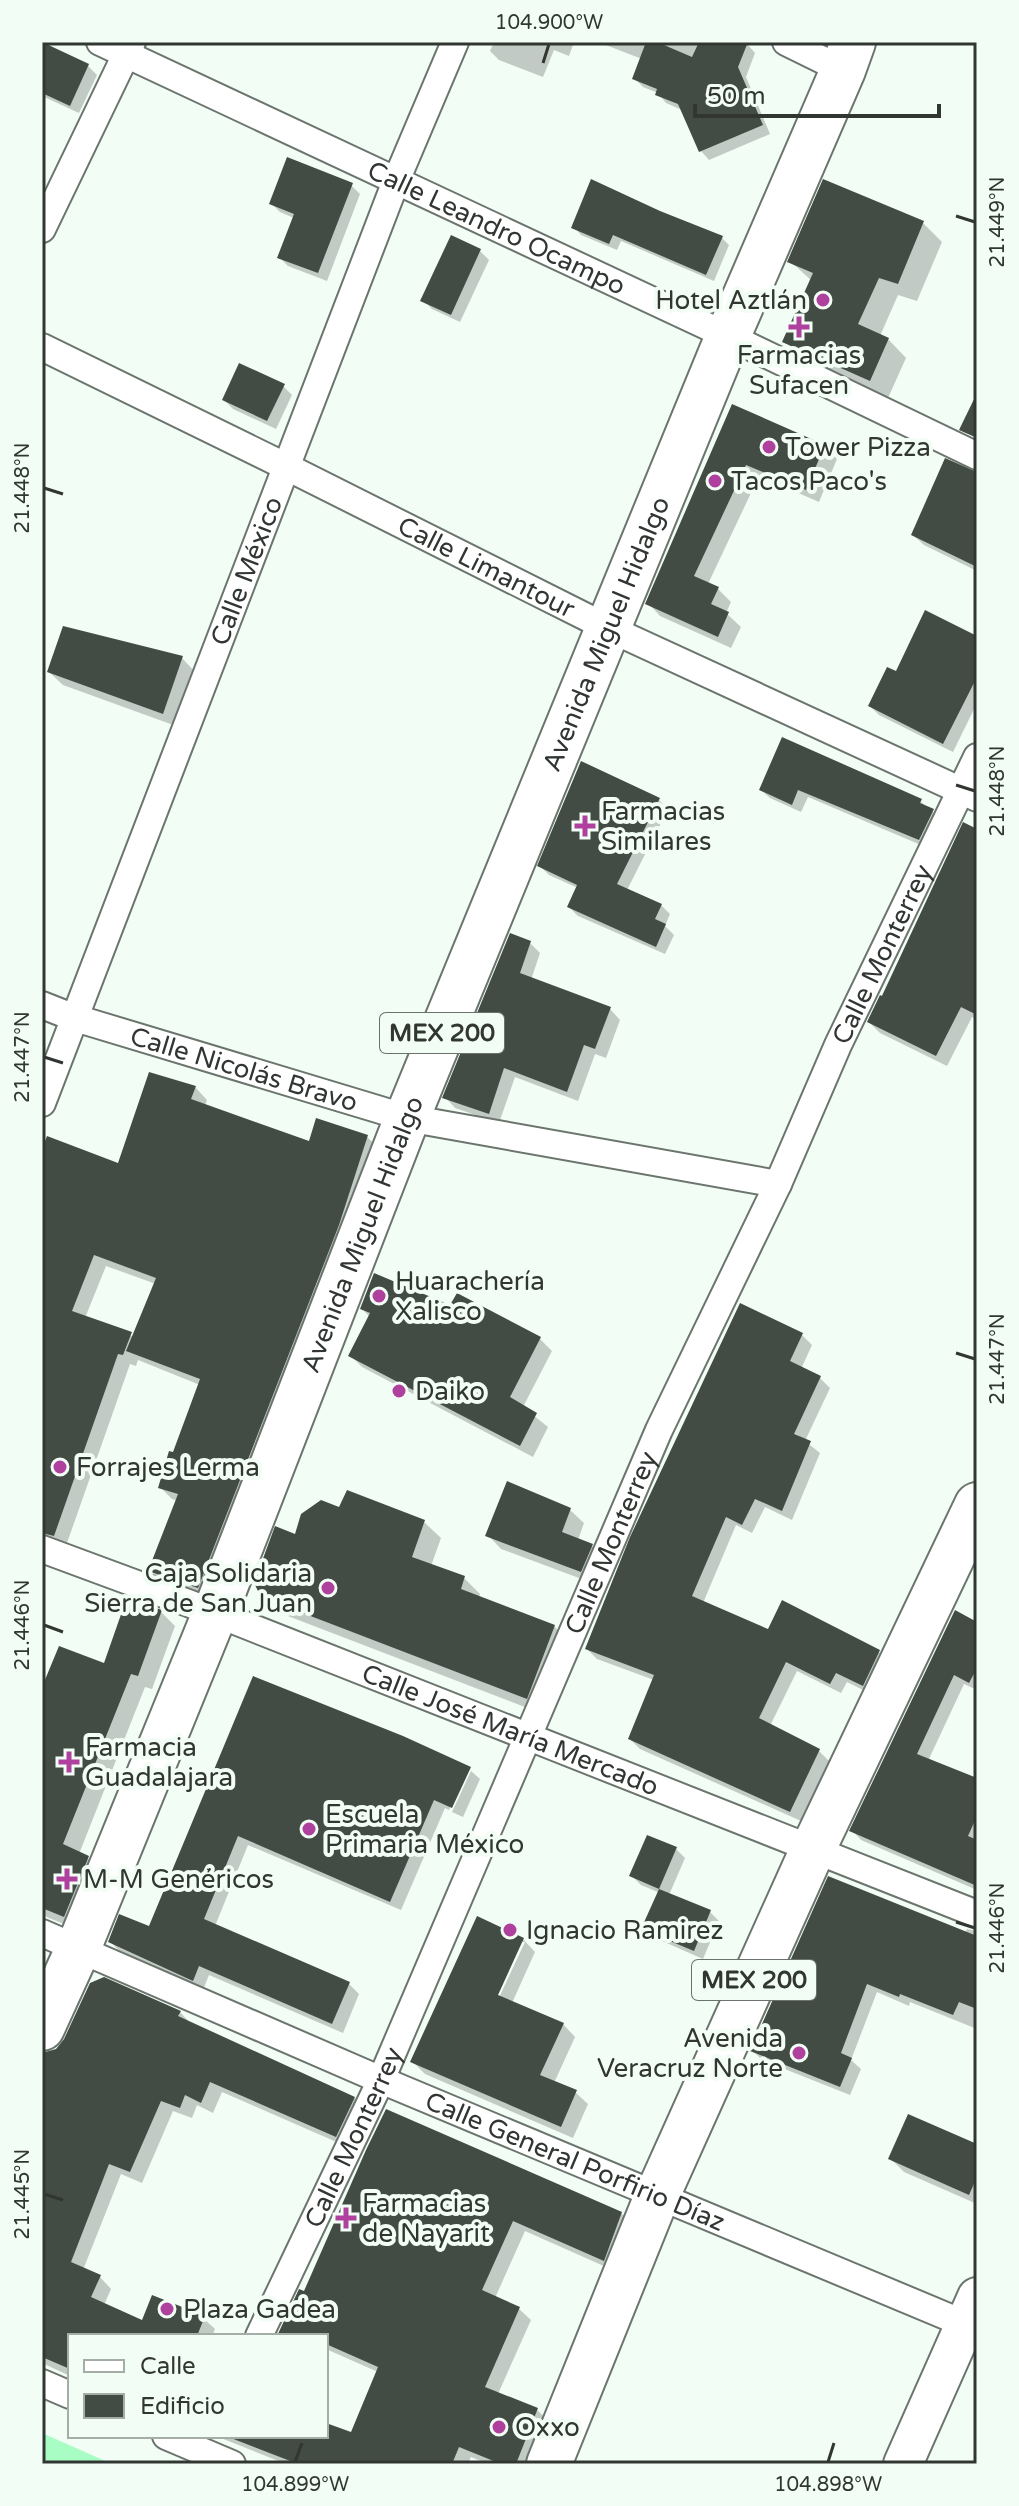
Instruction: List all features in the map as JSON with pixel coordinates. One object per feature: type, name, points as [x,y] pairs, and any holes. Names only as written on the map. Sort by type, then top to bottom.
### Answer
[{"type":"highway","name":"Avenida Miguel Hidalgo","points":[[42,2028],[60,1941],[215,1613],[407,1118],[728,336],[848,56]]},
{"type":"highway","name":"MEX 200","points":[[549,2464],[657,2196],[813,1849],[977,1505]]},
{"type":"street","name":"Calle Leandro Ocampo","points":[[100,42],[129,48],[396,181],[977,456]]},
{"type":"street","name":"Calle México","points":[[42,1103],[396,181],[455,42]]},
{"type":"street","points":[[786,42],[848,56]]},
{"type":"street","points":[[42,229],[129,48]]},
{"type":"street","name":"Calle Limantour","points":[[42,347],[608,628],[969,794]]},
{"type":"street","name":"Calle Monterrey","points":[[260,2334],[381,2080],[659,1430],[778,1184],[838,1045],[969,794],[977,757]]},
{"type":"street","name":"Calle Nicolás Bravo","points":[[42,1005],[75,1018],[407,1118],[778,1184]]},
{"type":"street","name":"Calle José María Mercado","points":[[42,1549],[215,1613],[977,1914]]},
{"type":"street","name":"Calle General Porfirio Díaz","points":[[60,1941],[657,2196],[972,2317]]},
{"type":"street","points":[[903,2464],[972,2317]]},
{"type":"street","points":[[42,2383],[68,2394]]},
{"type":"street","points":[[176,2438],[207,2444],[232,2464]]},
{"type":"green space","points":[[42,2433],[112,2464],[42,2464]]},
{"type":"building","points":[[42,42],[89,64],[70,106],[42,93]]},
{"type":"building","points":[[646,42],[657,42],[692,57],[699,42],[748,42],[738,67],[763,125],[699,152],[678,104],[655,95],[657,89],[632,79]]},
{"type":"building","points":[[287,157],[353,183],[318,273],[277,258],[294,214],[269,204]]},
{"type":"building","points":[[591,179],[723,236],[706,275],[613,235],[609,244],[571,228]]},
{"type":"building","points":[[823,179],[924,221],[898,284],[879,278],[858,324],[889,338],[870,381],[782,342],[813,273],[787,262]]},
{"type":"building","points":[[451,235],[481,249],[451,315],[420,301]]},
{"type":"building","points":[[239,363],[285,384],[267,421],[222,400]]},
{"type":"building","points":[[977,393],[977,438],[959,430]]},
{"type":"building","points":[[732,404],[825,445],[806,490],[746,465],[694,576],[719,587],[711,604],[729,612],[718,637],[645,604]]},
{"type":"building","points":[[945,458],[977,472],[977,567],[911,535]]},
{"type":"building","points":[[925,610],[977,636],[977,677],[943,744],[868,706],[887,667],[896,671]]},
{"type":"building","points":[[63,626],[183,656],[163,714],[47,672]]},
{"type":"building","points":[[782,737],[922,799],[920,803],[934,809],[919,840],[798,790],[792,805],[759,790]]},
{"type":"building","points":[[581,761],[660,798],[617,884],[662,904],[655,919],[666,924],[656,947],[567,907],[577,885],[537,866]]},
{"type":"building","points":[[963,822],[977,829],[977,1015],[961,1007],[936,1056],[867,1022]]},
{"type":"building","points":[[510,933],[531,941],[520,973],[611,1007],[595,1049],[584,1045],[567,1092],[504,1068],[489,1114],[442,1098]]},
{"type":"building","points":[[149,1072],[196,1086],[191,1099],[309,1141],[316,1118],[368,1135],[339,1225],[198,1588],[148,1571],[178,1494],[158,1488],[169,1451],[173,1452],[200,1379],[126,1351],[156,1278],[94,1255],[72,1311],[132,1332],[123,1355],[118,1354],[54,1536],[42,1533],[42,1149],[47,1136],[118,1163]]},
{"type":"building","points":[[374,1273],[450,1305],[457,1293],[541,1337],[510,1397],[537,1413],[520,1446],[348,1356],[370,1313],[360,1309]]},
{"type":"building","points":[[740,1303],[803,1333],[790,1361],[821,1376],[794,1434],[811,1441],[782,1511],[755,1499],[742,1525],[726,1517],[692,1596],[768,1629],[782,1600],[880,1650],[863,1686],[836,1673],[830,1684],[786,1662],[759,1718],[820,1749],[790,1812],[628,1739],[654,1675],[585,1649],[630,1537]]},
{"type":"building","points":[[507,1481],[571,1508],[562,1532],[593,1544],[581,1572],[485,1536]]},
{"type":"building","points":[[347,1490],[425,1520],[412,1557],[465,1576],[461,1589],[555,1625],[527,1699],[261,1597],[254,1583],[275,1526],[295,1534],[301,1514],[321,1500],[339,1507]]},
{"type":"building","name":"Farmacia Guadalajara","points":[[137,1601],[162,1610],[138,1676],[131,1674],[63,1844],[89,1856],[64,1917],[42,1908],[42,1687],[59,1646],[104,1663],[125,1603],[135,1607]]},
{"type":"building","points":[[955,1610],[977,1622],[977,1668],[969,1683],[954,1675],[917,1754],[977,1778],[977,1816],[968,1836],[977,1840],[977,1886],[849,1831]]},
{"type":"building","points":[[253,1676],[403,1736],[471,1767],[452,1808],[434,1800],[390,1902],[238,1836],[204,1919],[350,1982],[332,2024],[199,1966],[193,1981],[108,1942],[119,1914],[149,1926]]},
{"type":"building","points":[[647,1835],[677,1847],[659,1889],[629,1876]]},
{"type":"building","points":[[828,1876],[977,1936],[977,2009],[959,2002],[953,2015],[867,1984],[841,2053],[852,2058],[840,2087],[750,2051]]},
{"type":"building","points":[[659,1889],[711,1910],[694,1951],[641,1929]]},
{"type":"building","points":[[477,1916],[524,1938],[498,1995],[564,2023],[540,2075],[577,2090],[561,2127],[410,2062]]},
{"type":"building","points":[[104,1977],[181,2011],[178,2016],[355,2097],[336,2137],[210,2082],[201,2103],[185,2095],[180,2108],[161,2101],[130,2172],[109,2164],[71,2262],[101,2275],[91,2297],[142,2320],[152,2295],[205,2316],[198,2334],[68,2334],[68,2368],[42,2357],[42,2053],[56,2049],[64,2039],[90,1983]]},
{"type":"building","points":[[386,2109],[622,2212],[604,2261],[513,2221],[482,2290],[520,2307],[485,2387],[538,2408],[516,2464],[501,2464],[459,2447],[452,2464],[298,2464],[231,2438],[328,2438],[328,2424],[351,2432],[378,2367],[328,2345],[328,2334],[278,2334],[299,2289],[304,2291]]},
{"type":"building","points":[[908,2114],[977,2144],[977,2177],[969,2195],[888,2159]]},
{"type":"place","name":"Hotel Aztlán","points":[[823,300]]},
{"type":"place","name":"Farmacias Sufacen","points":[[799,327]]},
{"type":"place","name":"Tower Pizza","points":[[769,447]]},
{"type":"place","name":"Tacos Paco's","points":[[715,481]]},
{"type":"place","name":"Farmacias Similares","points":[[585,826]]},
{"type":"place","name":"Huarachería Xalisco","points":[[379,1296]]},
{"type":"place","name":"Daiko","points":[[399,1391]]},
{"type":"place","name":"Forrajes Lerma","points":[[60,1467]]},
{"type":"place","name":"Caja Solidaria Sierra de San Juan","points":[[328,1588]]},
{"type":"place","name":"Farmacia Guadalajara","points":[[69,1762]]},
{"type":"place","name":"Escuela Primaria México","points":[[309,1829]]},
{"type":"place","name":"M-M Genéricos","points":[[67,1879]]},
{"type":"place","name":"Ignacio Ramirez","points":[[510,1930]]},
{"type":"place","name":"Avenida Veracruz Norte","points":[[799,2053]]},
{"type":"place","name":"Farmacias de Nayarit","points":[[346,2218]]},
{"type":"place","name":"Plaza Gadea","points":[[167,2309]]},
{"type":"place","name":"Oxxo","points":[[499,2427]]}]
